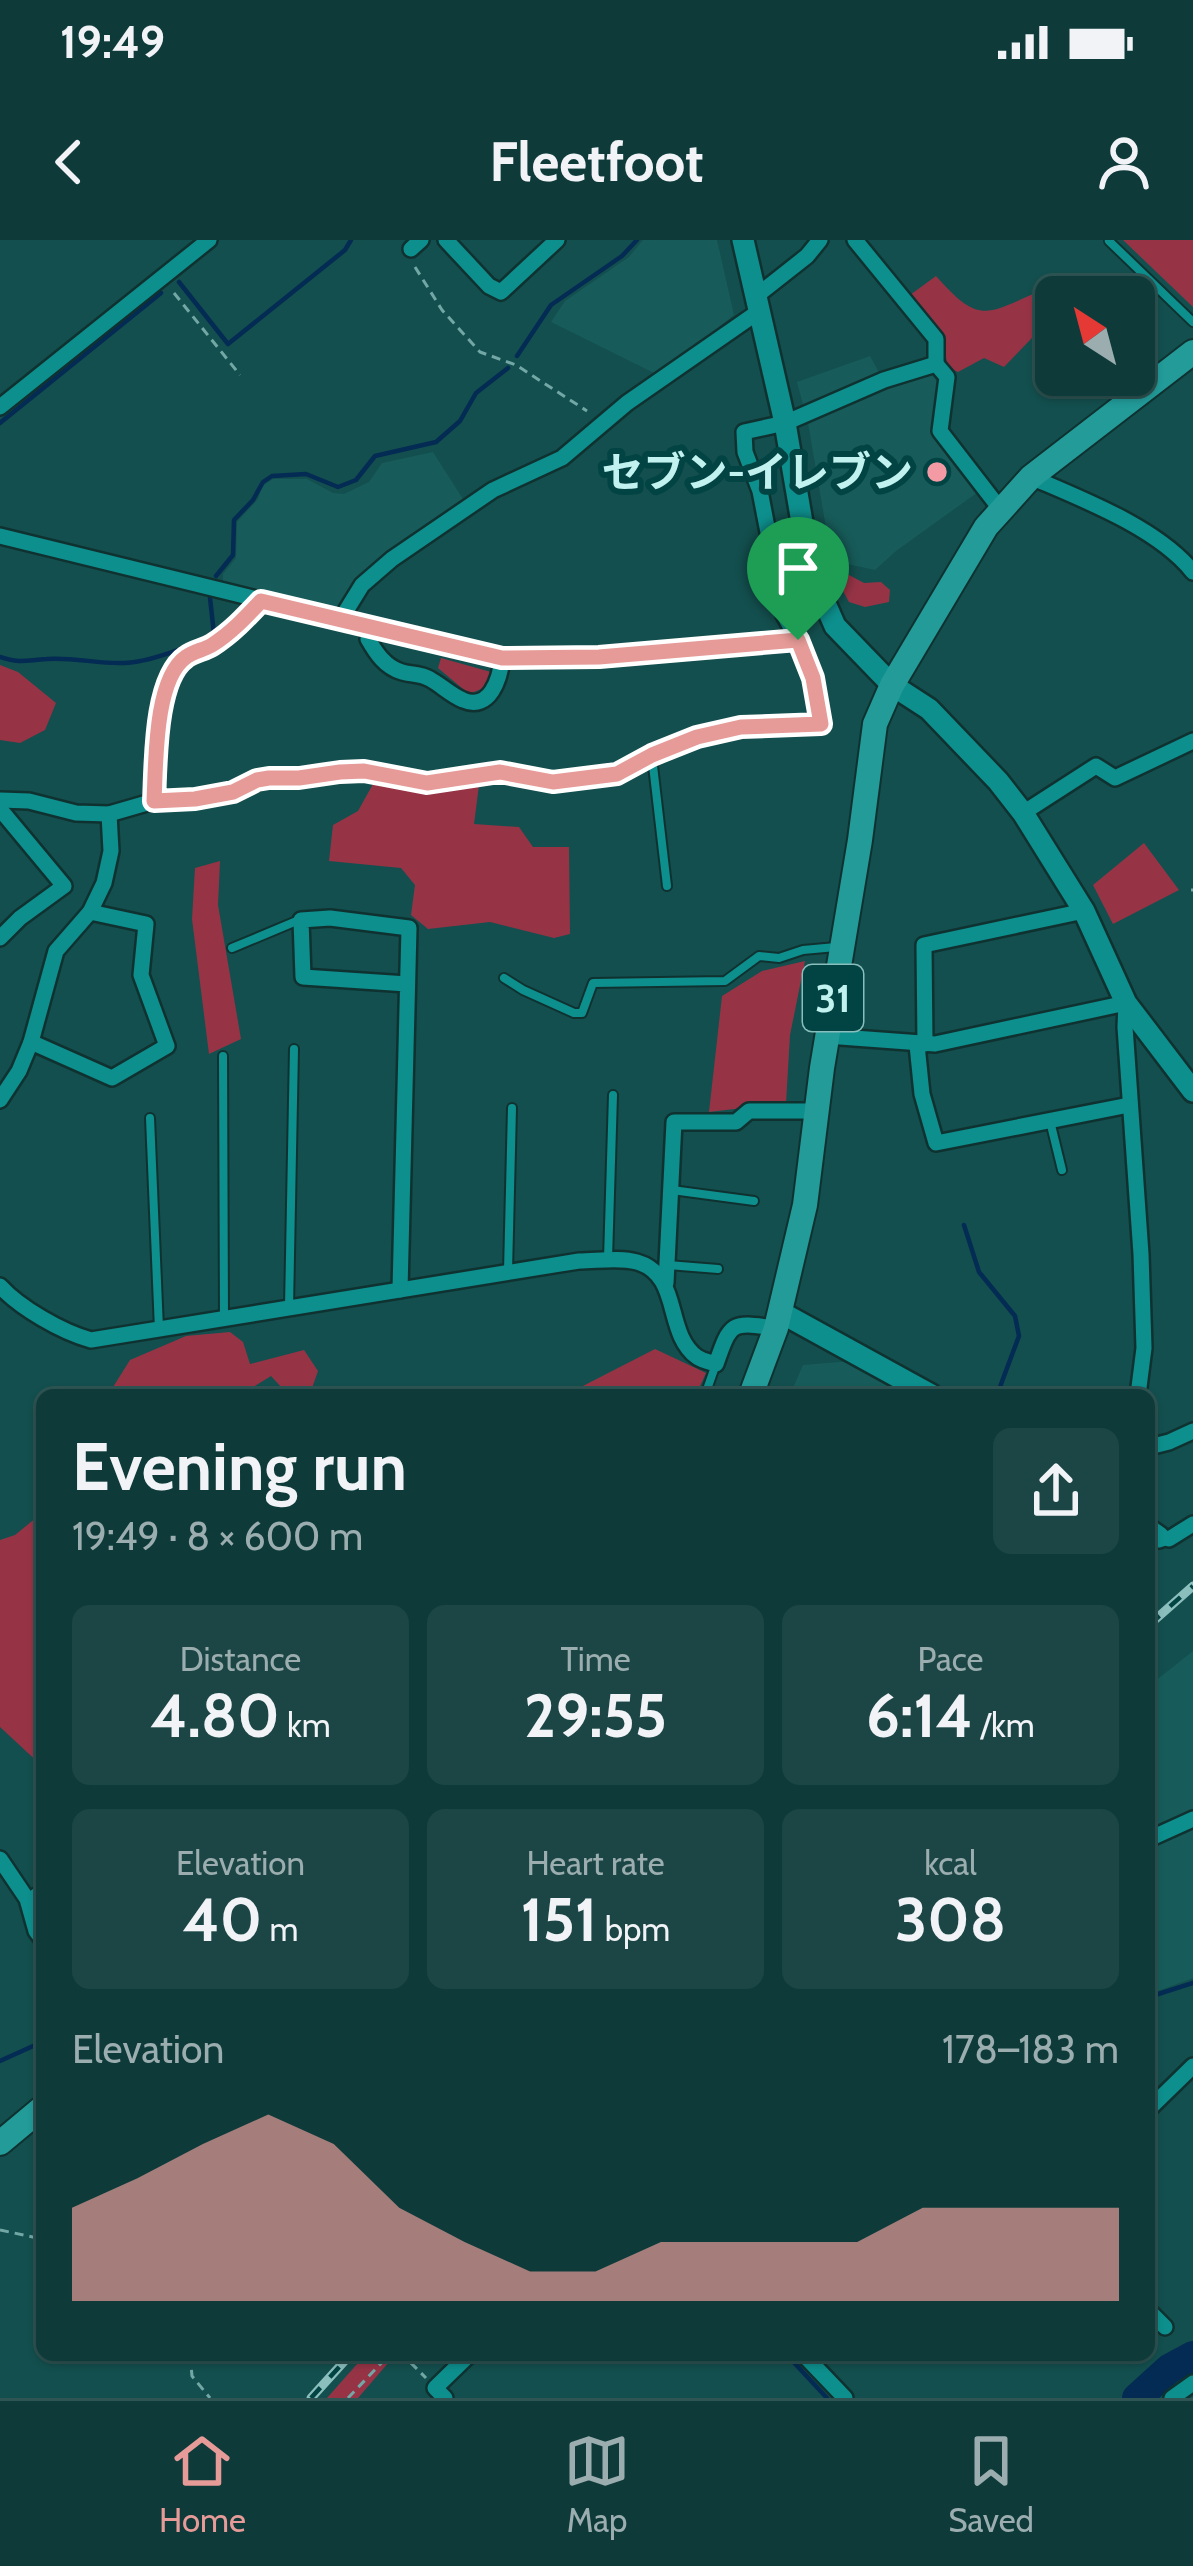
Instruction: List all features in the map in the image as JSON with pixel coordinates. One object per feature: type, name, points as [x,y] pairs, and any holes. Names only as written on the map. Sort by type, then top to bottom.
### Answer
[{"type":"main road","name":"31","points":[[753,1389],[778,1320],[806,1205],[875,724],[892,685],[986,527],[1031,477],[1193,352]]},
{"type":"main road","points":[[0,2143],[36,2113]]},
{"type":"street","points":[[0,407],[208,240]]},
{"type":"street","points":[[446,240],[489,286],[501,292],[556,240]]},
{"type":"street","points":[[743,240],[785,423],[810,568],[835,626],[892,685],[929,710],[1023,813],[1084,911],[1126,1003],[1193,1091]]},
{"type":"street","points":[[341,619],[362,585],[392,560],[493,490],[562,458],[584,442],[756,305],[820,240]]},
{"type":"street","points":[[855,240],[936,339],[936,364],[946,377],[940,431],[1001,510]]},
{"type":"street","points":[[0,800],[109,814],[154,801],[233,792],[257,780],[340,772],[364,771],[427,783],[500,772],[553,782],[617,774],[697,737],[741,727],[821,724],[813,678],[784,615],[744,432],[785,423],[884,380],[936,364]]},
{"type":"street","points":[[1031,477],[1108,509],[1181,557],[1193,572]]},
{"type":"street","points":[[0,536],[502,658],[599,657],[798,640]]},
{"type":"street","points":[[154,801],[158,724],[167,686],[184,658],[232,631],[261,601]]},
{"type":"street","points":[[372,628],[368,639],[380,658],[400,671],[424,675],[465,702],[475,703],[492,692],[499,682],[502,658]]},
{"type":"street","points":[[1023,813],[1096,766],[1114,778],[1193,741]]},
{"type":"street","points":[[0,809],[64,886],[0,938]]},
{"type":"street","points":[[0,1100],[31,1042],[56,951],[90,913],[104,883],[111,851],[109,814]]},
{"type":"street","points":[[1084,911],[924,945],[922,1094],[936,1143],[1129,1105]]},
{"type":"street","points":[[31,1042],[112,1078],[167,1046],[141,975],[146,924],[90,913]]},
{"type":"street","points":[[400,1290],[409,928],[330,918],[301,920],[303,977],[407,983]]},
{"type":"street","points":[[827,1036],[921,1045],[1126,1003]]},
{"type":"street","points":[[1126,1003],[1141,1254],[1144,1348],[1139,1389]]},
{"type":"street","points":[[817,1111],[749,1111],[736,1122],[674,1122],[666,1283],[684,1340],[697,1357],[716,1364],[727,1332],[741,1324],[778,1320],[919,1389]]},
{"type":"street","points":[[0,1286],[71,1335],[91,1340],[579,1261],[635,1260],[666,1283]]},
{"type":"street","points":[[1155,1446],[1193,1431]]},
{"type":"street","points":[[1155,1533],[1169,1539],[1193,1524]]},
{"type":"street","points":[[1155,1836],[1193,1819]]},
{"type":"street","points":[[0,1859],[27,1899],[36,1931]]},
{"type":"street","points":[[1155,2103],[1193,2066]]},
{"type":"street","points":[[1155,2317],[1165,2326]]},
{"type":"street","points":[[440,2393],[464,2361]]},
{"type":"street","points":[[810,2361],[844,2398]]},
{"type":"street","points":[[1172,2398],[1193,2383]]},
{"type":"lane","points":[[1109,241],[1193,322]]},
{"type":"lane","points":[[652,755],[667,886]]},
{"type":"lane","points":[[232,948],[301,920]]},
{"type":"lane","points":[[504,978],[582,1013],[593,983],[725,981],[759,956],[779,958],[803,950],[842,947]]},
{"type":"lane","points":[[289,1309],[294,1049]]},
{"type":"lane","points":[[223,1056],[224,1320]]},
{"type":"lane","points":[[608,1261],[613,1095]]},
{"type":"lane","points":[[508,1273],[512,1108]]},
{"type":"lane","points":[[150,1118],[159,1330]]},
{"type":"lane","points":[[1050,1120],[1062,1170]]},
{"type":"lane","points":[[670,1190],[754,1201]]},
{"type":"lane","points":[[667,1264],[718,1269]]},
{"type":"lane","points":[[707,1389],[716,1364]]},
{"type":"lane","points":[[27,1899],[36,1892]]},
{"type":"path","points":[[416,245],[416,269],[442,310],[479,352],[515,365],[604,422]]},
{"type":"path","points":[[161,278],[240,375]]},
{"type":"path","points":[[0,2230],[36,2239]]},
{"type":"path","points":[[191,2361],[192,2376],[210,2398]]},
{"type":"path","points":[[348,2398],[383,2361]]},
{"type":"path","points":[[409,2361],[440,2393]]},
{"type":"shaded area","points":[[643,240],[717,240],[734,315],[658,375],[551,322],[565,301],[629,257]]},
{"type":"shaded area","points":[[1123,240],[1193,240],[1193,307]]},
{"type":"shaded area","points":[[936,276],[963,303],[985,311],[1035,293],[1035,335],[1004,367],[984,358],[958,372],[948,367],[942,337],[910,295]]},
{"type":"shaded area","points":[[870,356],[888,389],[931,371],[941,380],[934,428],[978,492],[875,570],[847,564],[829,545],[797,382]]},
{"type":"shaded area","points":[[433,452],[463,499],[356,577],[339,605],[331,610],[223,585],[223,574],[236,558],[237,522],[258,499],[262,486],[273,479],[307,479],[344,494],[369,482],[382,463]]},
{"type":"shaded area","points":[[849,575],[864,583],[881,582],[890,590],[889,602],[865,607],[849,602],[837,580]]},
{"type":"shaded area","points":[[441,658],[491,672],[486,687],[469,694],[438,668]]},
{"type":"shaded area","points":[[0,665],[18,672],[56,703],[45,730],[20,743],[0,740]]},
{"type":"shaded area","points":[[373,784],[428,791],[479,785],[474,824],[519,827],[533,847],[569,847],[570,934],[554,938],[490,922],[428,929],[411,915],[415,885],[401,868],[329,861],[333,825],[358,811]]},
{"type":"shaded area","points":[[1144,843],[1179,890],[1113,924],[1093,885]]},
{"type":"shaded area","points":[[220,861],[218,905],[241,1039],[209,1054],[192,919],[195,868]]},
{"type":"shaded area","points":[[805,961],[790,1035],[786,1103],[709,1112],[722,996],[762,971]]},
{"type":"shaded area","points":[[230,1332],[243,1342],[250,1364],[304,1350],[318,1371],[312,1389],[283,1389],[271,1376],[250,1389],[112,1389],[130,1360],[186,1336]]},
{"type":"shaded area","points":[[655,1349],[706,1373],[699,1389],[577,1389]]},
{"type":"shaded area","points":[[851,1361],[893,1389],[793,1389],[803,1365]]},
{"type":"shaded area","points":[[36,1518],[36,1760],[0,1727],[0,1540]]},
{"type":"shaded area","points":[[1193,1651],[1193,1978],[1155,1992],[1155,1681]]},
{"type":"shaded area","points":[[360,2361],[390,2361],[358,2398],[327,2398]]},
{"type":"waterway","points":[[179,282],[228,344],[345,250],[351,240]]},
{"type":"waterway","points":[[517,356],[551,305],[622,256],[637,240]]},
{"type":"waterway","points":[[0,423],[161,293]]},
{"type":"waterway","points":[[216,576],[233,555],[234,520],[263,482],[272,476],[306,474],[338,487],[356,480],[375,456],[436,442],[460,421],[476,393],[508,368]]},
{"type":"waterway","points":[[0,657],[114,663],[157,657],[214,634],[210,598]]},
{"type":"waterway","points":[[964,1225],[979,1272],[1015,1316],[1019,1336],[999,1389]]},
{"type":"waterway","points":[[1155,1995],[1193,1983]]},
{"type":"waterway","points":[[0,2061],[36,2045]]},
{"type":"waterway","points":[[1137,2398],[1169,2369],[1193,2356]]},
{"type":"waterway","points":[[793,2361],[827,2398]]},
{"type":"railway","points":[[1155,1620],[1193,1586]]},
{"type":"railway","points":[[311,2398],[345,2361]]},
{"type":"place","name":"セブン-イレブン","points":[[937,472]]},
{"type":"route","points":[[261,601],[502,658],[599,657],[798,640],[813,678],[821,724],[741,727],[697,737],[617,774],[553,782],[500,772],[427,783],[364,771],[340,772],[269,778],[233,792],[154,801],[158,724],[167,686],[184,658],[232,631],[261,601]]}]
